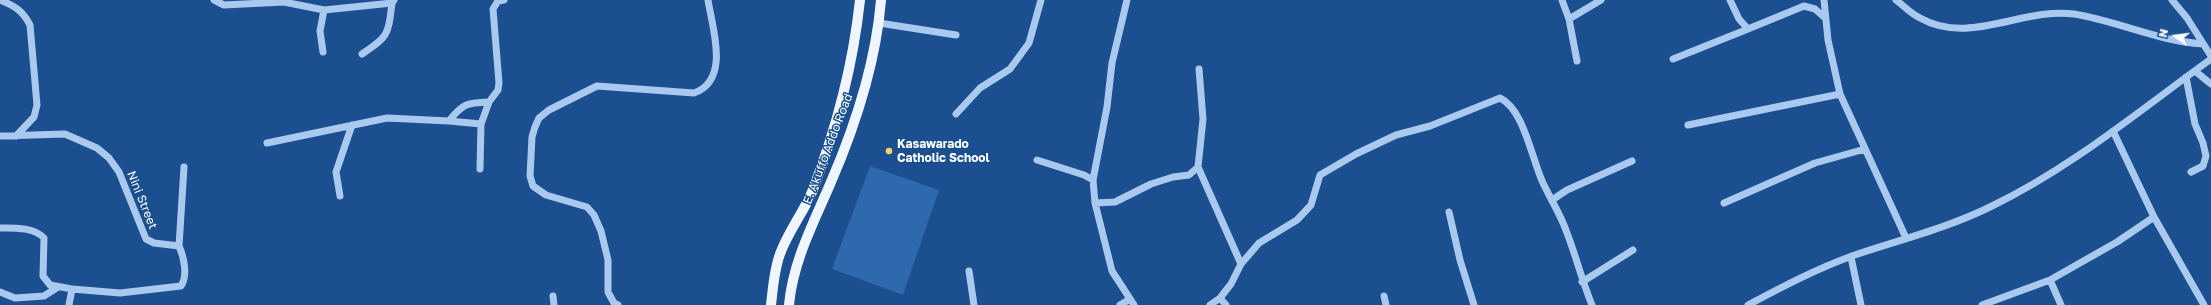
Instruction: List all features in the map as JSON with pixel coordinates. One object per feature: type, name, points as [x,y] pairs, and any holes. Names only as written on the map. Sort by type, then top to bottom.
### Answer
[{"type":"main road","name":"E. Akuffo Addo Road","points":[[771,305],[774,278],[780,254],[808,202],[833,136],[849,69],[857,27],[860,0]]},
{"type":"main road","name":"E. Akuffo Addo Road","points":[[789,305],[790,284],[804,243],[832,180],[863,96],[879,23],[881,0]]},
{"type":"street","points":[[0,0],[20,10],[30,25],[37,105],[34,117],[16,136]]},
{"type":"street","points":[[214,0],[224,5],[284,2],[324,10],[393,2],[387,35],[362,54]]},
{"type":"street","points":[[480,169],[481,124],[489,102],[498,90],[499,83],[493,9],[498,2],[504,0]]},
{"type":"street","points":[[618,305],[614,302],[608,292],[608,260],[601,231],[594,215],[587,207],[546,195],[533,186],[530,176],[532,137],[539,118],[549,110],[597,86],[694,93],[701,90],[713,77],[716,60],[717,44],[708,0]]},
{"type":"street","points":[[956,114],[980,88],[1010,69],[1014,64],[1029,43],[1041,0]]},
{"type":"street","points":[[1120,305],[1132,302],[1112,271],[1095,203],[1093,180],[1107,107],[1112,63],[1127,0]]},
{"type":"street","points":[[1562,0],[1569,19],[1577,61]]},
{"type":"street","points":[[1569,19],[1601,0]]},
{"type":"street","points":[[1730,0],[1739,18],[1748,29]]},
{"type":"street","points":[[1824,0],[1825,18],[1840,94],[1906,238]]},
{"type":"street","points":[[1896,0],[1920,18],[1944,28],[1967,30],[2049,13],[2074,14],[2178,42],[2203,44]]},
{"type":"street","points":[[2172,0],[2187,18],[2211,56]]},
{"type":"street","points":[[1673,59],[1804,6],[1815,9],[1825,18]]},
{"type":"street","points":[[323,52],[320,31],[324,10]]},
{"type":"street","points":[[879,23],[956,35]]},
{"type":"street","points":[[1748,305],[1797,278],[1991,207],[2028,188],[2114,131],[2211,60]]},
{"type":"street","points":[[1199,68],[1203,119],[1198,167],[1241,264]]},
{"type":"street","points":[[2195,71],[2211,84]]},
{"type":"street","points":[[2186,77],[2195,124],[2203,143],[2206,156],[2203,166],[2191,172]]},
{"type":"street","points":[[1688,125],[1840,94]]},
{"type":"street","points":[[1210,305],[1220,298],[1231,284],[1241,264],[1259,243],[1297,220],[1311,205],[1320,176],[1330,168],[1396,135],[1430,126],[1500,98],[1508,101],[1514,110],[1543,184],[1568,233],[1582,282],[1592,305]]},
{"type":"street","points":[[449,121],[462,106],[469,103],[489,102]]},
{"type":"street","points":[[267,143],[387,118],[481,124]]},
{"type":"street","points":[[340,196],[336,172],[352,125]]},
{"type":"street","points":[[2114,131],[2154,217],[2204,305]]},
{"type":"street","name":"Nini Street","points":[[0,136],[65,134],[97,148],[109,158],[119,172],[146,239],[154,243],[179,246]]},
{"type":"street","points":[[1724,203],[1815,163],[1865,149]]},
{"type":"street","points":[[1037,160],[1084,175],[1093,180]]},
{"type":"street","points":[[1552,200],[1567,190],[1632,161]]},
{"type":"street","points":[[0,228],[24,229],[39,233],[45,242],[43,276],[50,285],[72,289],[120,293],[181,286],[184,279],[183,257],[179,246],[184,167]]},
{"type":"street","points":[[1095,203],[1115,202],[1151,184],[1173,177],[1189,175],[1198,167]]},
{"type":"street","points":[[1449,212],[1460,260],[1474,305]]},
{"type":"street","points":[[1982,305],[2050,280],[2117,242],[2154,217]]},
{"type":"street","points":[[1582,282],[1633,250]]},
{"type":"street","points":[[1851,257],[1861,305]]},
{"type":"street","points":[[969,271],[974,305]]},
{"type":"street","points":[[2050,280],[2061,305]]},
{"type":"street","points":[[0,292],[15,298],[44,296],[58,287]]},
{"type":"street","points":[[69,305],[72,289]]},
{"type":"street","points":[[553,296],[554,305]]},
{"type":"street","points":[[1384,296],[1386,305]]},
{"type":"street","points":[[1220,298],[1226,305]]},
{"type":"shaded area","points":[[870,166],[939,190],[903,295],[832,269]]},
{"type":"place","name":"Kasawarado Catholic School","points":[[889,151]]}]
